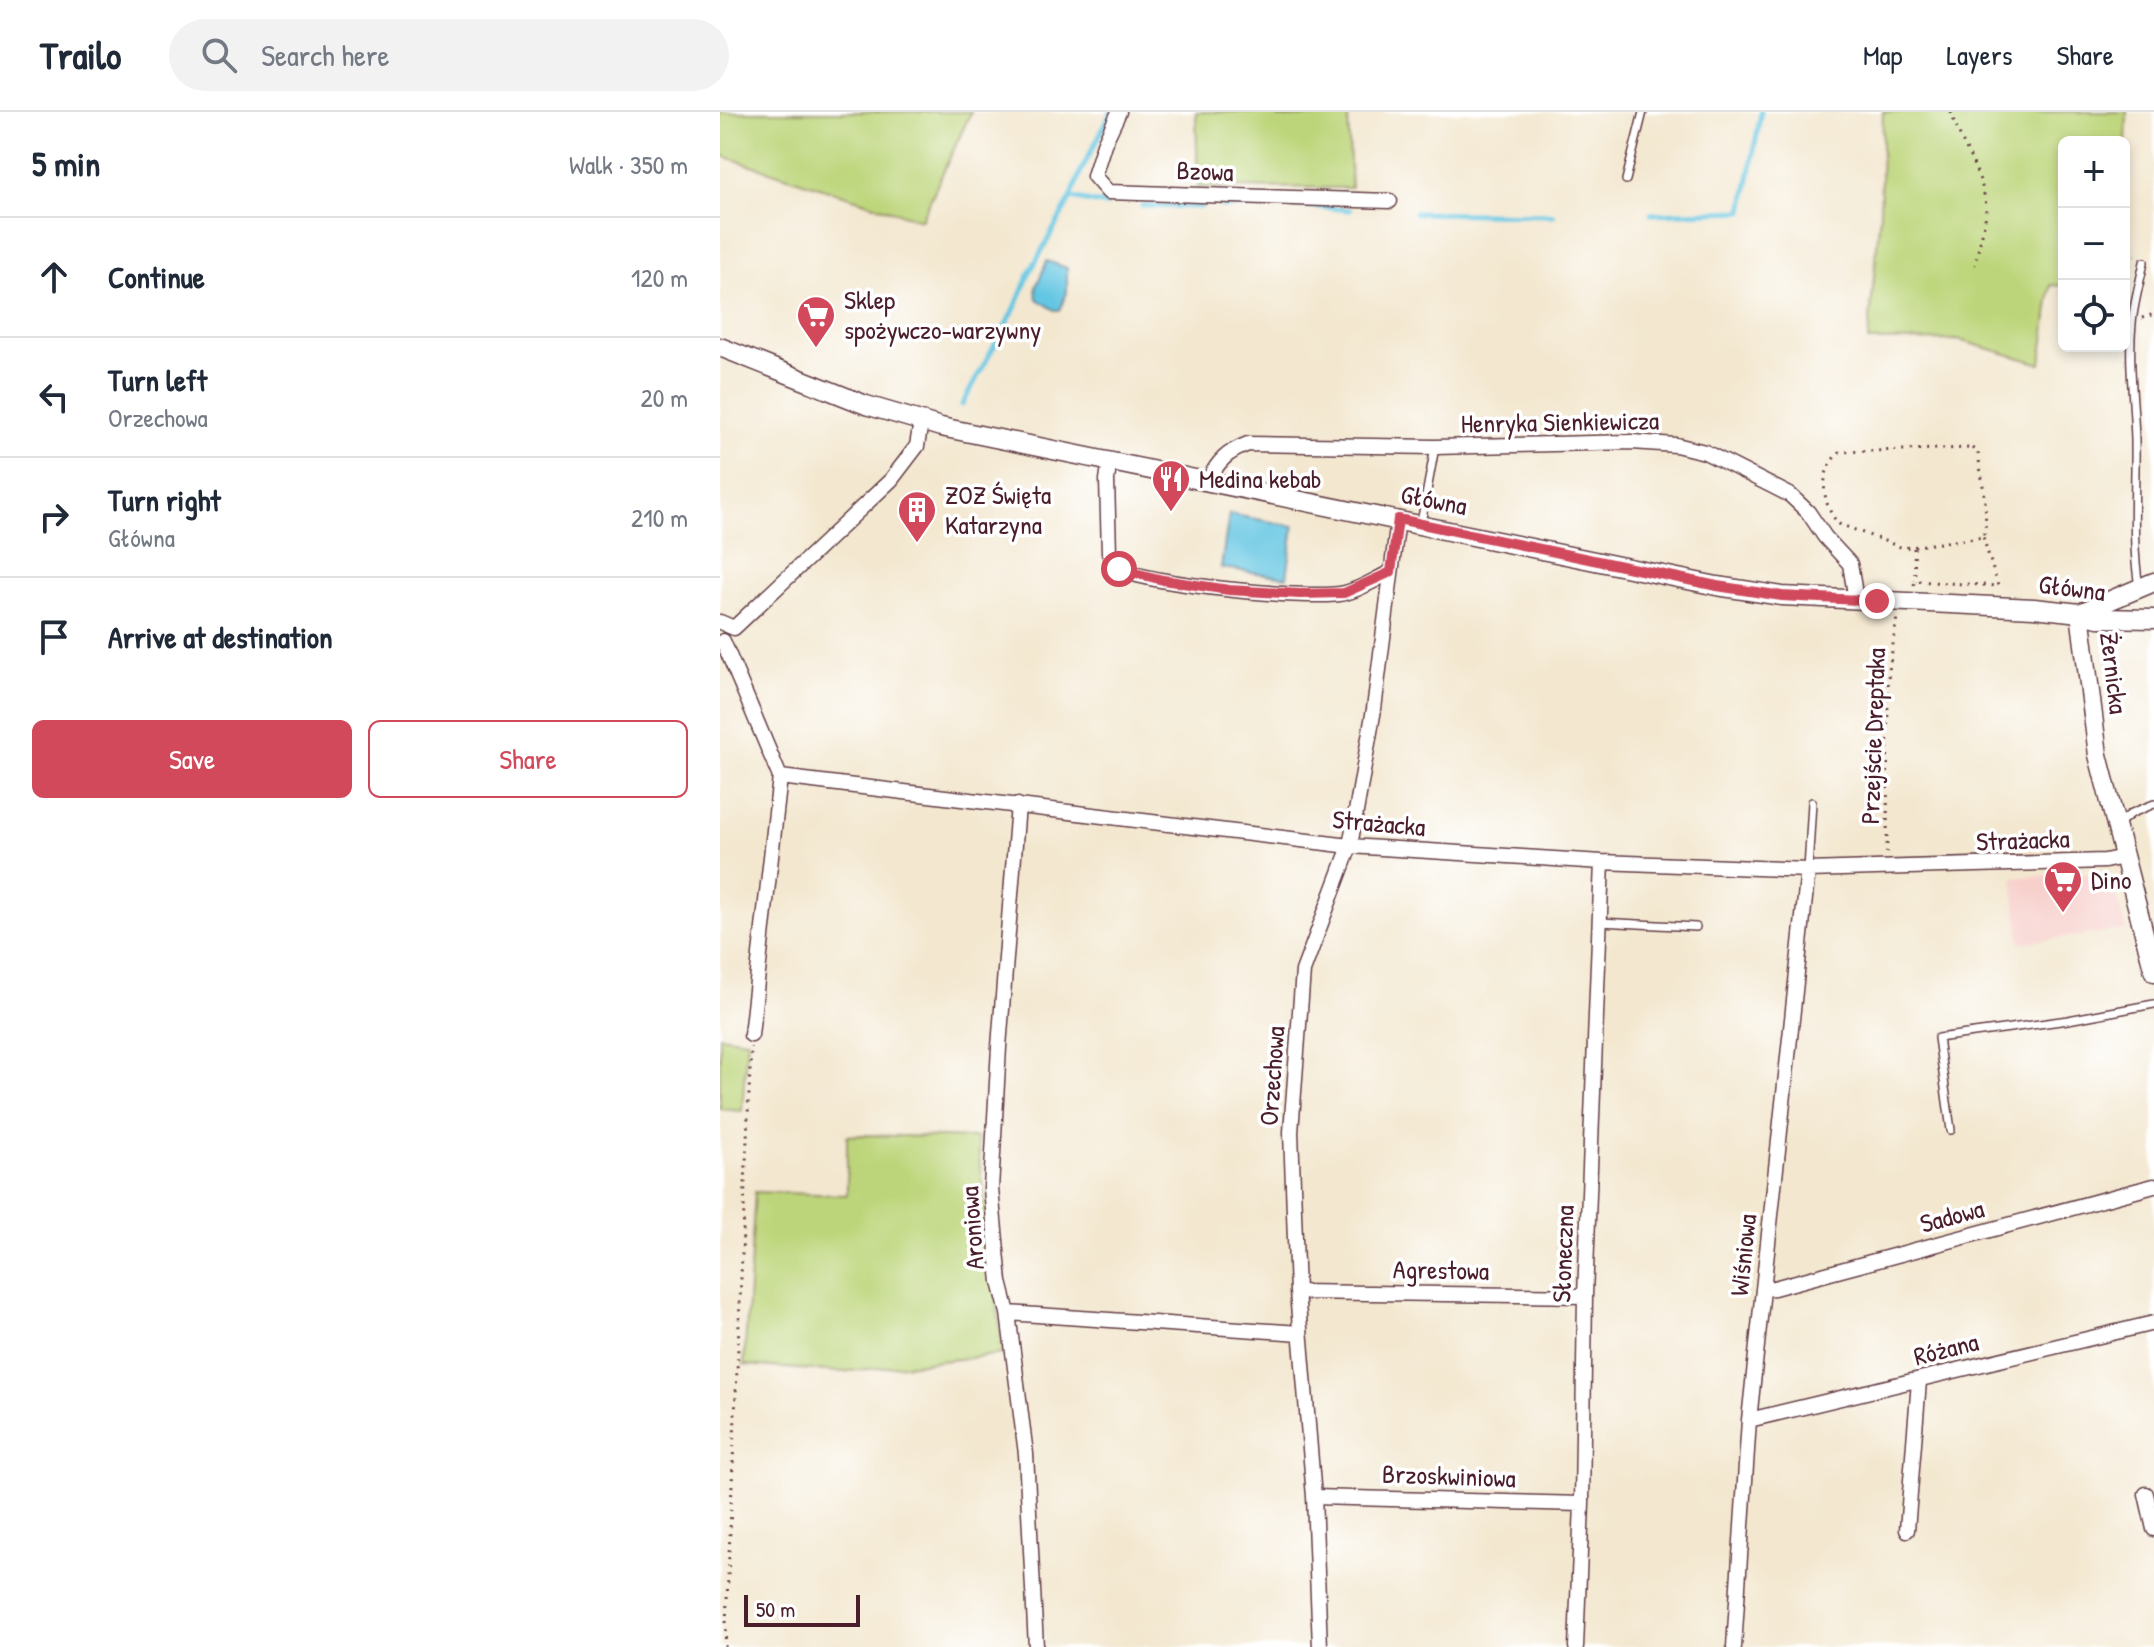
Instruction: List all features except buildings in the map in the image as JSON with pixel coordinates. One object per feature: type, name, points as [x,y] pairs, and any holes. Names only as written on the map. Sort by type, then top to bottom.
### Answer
[{"type":"street","name":"Bzowa","points":[[1119,112],[1094,176],[1108,192],[1390,201]]},
{"type":"street","name":"Główna","points":[[720,347],[866,405],[921,422],[1717,586],[1905,608],[2080,613],[2098,618],[2154,617]]},
{"type":"street","points":[[727,625],[891,480],[917,446],[921,422]]},
{"type":"street","name":"Henryka Sienkiewicza","points":[[1208,481],[1218,461],[1248,444],[1435,447],[1632,442],[1676,445],[1705,452],[1790,495],[1808,512],[1825,537],[1850,564],[1856,600]]},
{"type":"street","points":[[1110,460],[1107,480],[1109,553],[1119,569],[1163,580],[1229,590],[1300,594],[1344,593],[1391,572]]},
{"type":"street","name":"Orzechowa","points":[[1320,1647],[1314,1497],[1297,1292],[1291,1132],[1303,971],[1350,846],[1374,709],[1398,519]]},
{"type":"street","points":[[2080,613],[2147,586]]},
{"type":"street","name":"Główna","points":[[2147,586],[2146,604],[2154,617]]},
{"type":"street","name":"Główna","points":[[2115,599],[2154,617]]},
{"type":"street","name":"Żernicka","points":[[2080,613],[2098,755],[2154,972]]},
{"type":"street","points":[[722,642],[780,777],[751,1035]]},
{"type":"street","name":"Strażacka","points":[[780,777],[1350,846],[1602,862],[1808,870],[2105,861],[2124,857]]},
{"type":"street","name":"Aroniowa","points":[[1018,805],[991,1189],[1000,1282],[1008,1313],[1026,1454],[1036,1647]]},
{"type":"street","name":"Słoneczna","points":[[1576,1647],[1585,1296],[1602,862]]},
{"type":"street","name":"Wiśniowa","points":[[1734,1647],[1749,1420],[1808,870]]},
{"type":"street","name":"Sadowa","points":[[1763,1289],[2154,1186]]},
{"type":"street","name":"Agrestowa","points":[[1297,1292],[1585,1296]]},
{"type":"street","points":[[1008,1313],[1300,1333]]},
{"type":"street","name":"Różana","points":[[1749,1420],[2154,1323]]},
{"type":"street","points":[[1907,1530],[1919,1381]]},
{"type":"street","points":[[2146,1494],[2154,1529]]},
{"type":"street","name":"Brzoskwiniowa","points":[[1314,1497],[1582,1504]]},
{"type":"lane","points":[[1626,180],[1643,112]]},
{"type":"lane","points":[[2144,262],[2132,335],[2135,559],[2147,586]]},
{"type":"lane","points":[[1421,523],[1435,447]]},
{"type":"lane","points":[[722,642],[727,625]]},
{"type":"lane","points":[[1808,870],[1812,802]]},
{"type":"lane","points":[[2116,827],[2132,813],[2154,804]]},
{"type":"lane","points":[[1600,922],[1696,927]]},
{"type":"lane","points":[[1951,1130],[1938,1038],[2068,1020],[2154,1004]]},
{"type":"path","points":[[1951,112],[1978,174],[1987,211],[1975,265]]},
{"type":"path","points":[[2130,249],[2144,262]]},
{"type":"path","points":[[1915,581],[1998,586],[1983,537],[1985,529],[1978,453],[1972,448],[1840,452],[1826,467],[1824,483],[1826,503],[1839,524],[1880,542],[1903,548],[1983,537]]},
{"type":"path","name":"Przejście Dreptaka","points":[[1887,860],[1888,678],[1915,581],[1914,548]]},
{"type":"path","points":[[1356,817],[1374,831],[1388,832]]},
{"type":"path","points":[[725,1647],[751,1035]]},
{"type":"shaded area","points":[[2109,873],[2126,930],[2020,943],[2013,877]]},
{"type":"green space","points":[[720,112],[971,112],[921,220],[720,155]]},
{"type":"green space","points":[[1196,112],[1279,112],[1279,118],[1348,115],[1351,188],[1198,187]]},
{"type":"green space","points":[[1883,112],[2127,112],[2126,136],[2058,136],[2058,286],[2051,285],[2041,364],[1959,340],[1868,341],[1880,213]]},
{"type":"green space","points":[[720,1036],[747,1040],[742,1111],[720,1109]]},
{"type":"green space","points":[[847,1136],[977,1138],[1003,1354],[841,1372],[744,1365],[755,1192],[847,1195]]},
{"type":"water","points":[[1047,261],[1067,268],[1067,292],[1060,310],[1037,299],[1036,287]]},
{"type":"water","points":[[1229,514],[1294,526],[1287,577],[1221,568]]},
{"type":"waterway","points":[[1651,214],[1743,211],[1761,112]]},
{"type":"waterway","points":[[962,405],[1015,308],[1030,272],[1071,198],[1081,171],[1111,113]]},
{"type":"waterway","points":[[1071,198],[1106,205]]},
{"type":"waterway","points":[[1222,207],[1284,204],[1350,210]]},
{"type":"waterway","points":[[1142,206],[1201,207]]},
{"type":"waterway","points":[[1415,213],[1553,215]]},
{"type":"place","name":"Sklep spożywczo-warzywny","points":[[816,349]]},
{"type":"place","name":"Medina kebab","points":[[1171,513]]},
{"type":"place","name":"ZOZ Święta Katarzyna","points":[[917,544]]},
{"type":"place","name":"Dino","points":[[2063,914]]},
{"type":"route","points":[[1119,569],[1163,580],[1229,590],[1344,593],[1391,572],[1398,519],[1717,586],[1782,596],[1877,601]]}]
